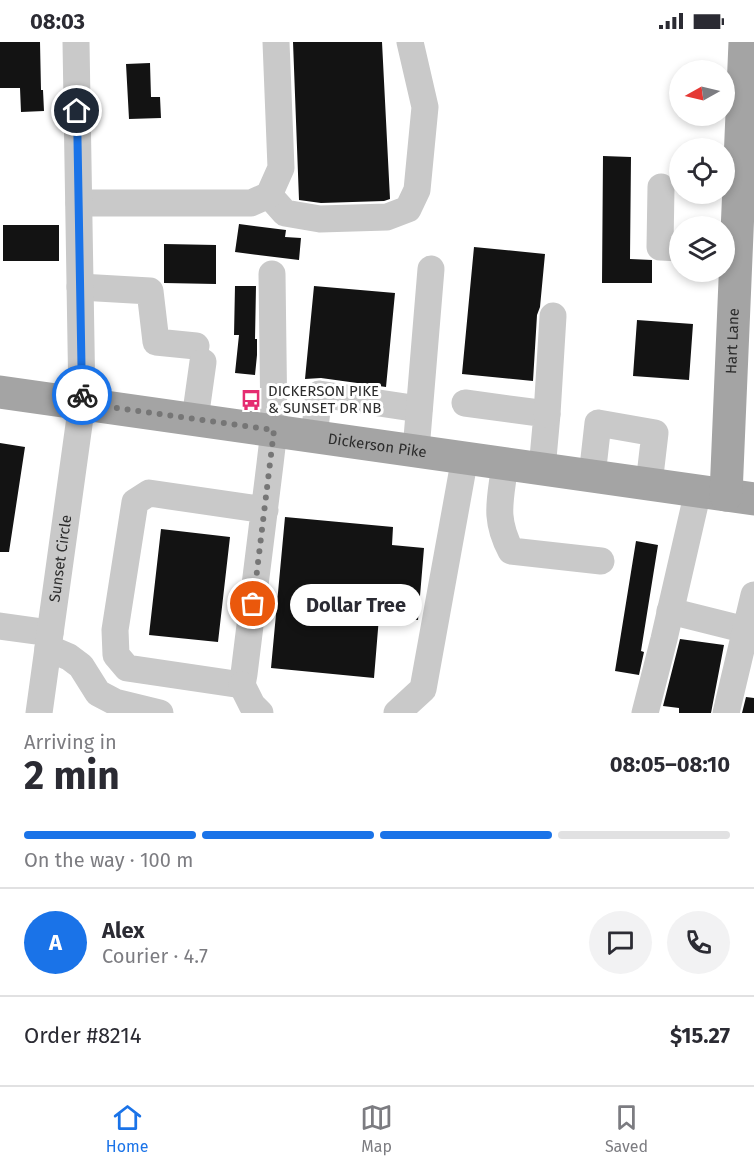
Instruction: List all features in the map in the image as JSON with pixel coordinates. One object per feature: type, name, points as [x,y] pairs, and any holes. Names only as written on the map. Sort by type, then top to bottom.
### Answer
[{"type":"main road","name":"Hart Lane","points":[[733,216],[745,42]]},
{"type":"main road","name":"Hart Lane","points":[[726,495],[744,320],[735,276]]},
{"type":"main road","name":"Dickerson Pike","points":[[0,392],[726,495]]},
{"type":"street","name":"Sunset Circle","points":[[39,713],[82,403],[76,42]]},
{"type":"street","points":[[79,202],[251,203],[269,195],[280,168],[276,42]]},
{"type":"street","points":[[269,195],[285,213],[320,219],[387,217],[408,209],[417,190],[425,107],[410,42]]},
{"type":"street","points":[[661,187],[660,247],[669,247]]},
{"type":"street","points":[[416,450],[431,269]]},
{"type":"street","points":[[260,713],[252,705],[242,685],[274,430],[272,274]]},
{"type":"street","points":[[80,287],[150,291],[156,342],[200,354],[195,419]]},
{"type":"street","points":[[542,469],[548,414],[553,316]]},
{"type":"street","points":[[314,436],[319,394],[419,409]]},
{"type":"street","points":[[465,403],[548,414]]},
{"type":"street","points":[[592,476],[598,423],[656,433],[649,484]]},
{"type":"street","points":[[397,713],[423,688],[465,458]]},
{"type":"street","points":[[506,463],[499,518],[502,534],[511,551],[601,561]]},
{"type":"street","points":[[242,685],[127,668],[116,656],[115,630],[135,502],[149,493],[265,510]]},
{"type":"street","points":[[645,713],[670,611],[726,495]]},
{"type":"street","points":[[726,713],[754,595]]},
{"type":"street","points":[[670,611],[746,630]]},
{"type":"street","points":[[0,626],[49,641],[81,666],[98,693],[116,702],[160,713]]},
{"type":"building","points":[[0,42],[40,42],[44,111],[21,112],[20,88],[0,88]]},
{"type":"building","points":[[293,42],[382,42],[390,199],[321,203],[299,200]]},
{"type":"building","points":[[150,63],[151,97],[160,97],[161,118],[129,119],[126,64]]},
{"type":"building","points":[[603,156],[631,157],[630,259],[652,260],[652,283],[602,283]]},
{"type":"building","points":[[239,224],[286,230],[285,237],[301,238],[299,260],[235,252]]},
{"type":"building","points":[[3,225],[59,225],[59,261],[3,261]]},
{"type":"building","points":[[164,244],[216,245],[216,284],[164,283]]},
{"type":"building","points":[[474,247],[545,254],[540,307],[537,315],[533,381],[462,374]]},
{"type":"building","points":[[235,286],[256,286],[255,375],[235,373],[239,335],[234,335]]},
{"type":"building","points":[[314,286],[395,293],[386,387],[321,378],[305,379]]},
{"type":"building","points":[[637,320],[693,324],[689,380],[633,376]]},
{"type":"building","points":[[0,443],[25,447],[9,552],[0,552]]},
{"type":"building","points":[[285,517],[393,527],[392,545],[424,548],[418,620],[379,617],[374,678],[271,668]]},
{"type":"building","points":[[161,529],[230,537],[218,642],[149,635]]},
{"type":"building","points":[[636,541],[658,545],[639,675],[615,671]]},
{"type":"building","points":[[680,639],[724,645],[711,713],[679,713],[679,708],[663,706]]},
{"type":"building","points":[[746,697],[754,698],[754,713],[742,713]]},
{"type":"way so far","points":[[82,395],[82,403],[274,430],[253,604]]},
{"type":"place","name":"DICKERSON PIKE & SUNSET DR NB","points":[[251,400]]},
{"type":"place","name":"Dollar Tree","points":[[253,604]]},
{"type":"route","points":[[77,111],[82,395]]}]
